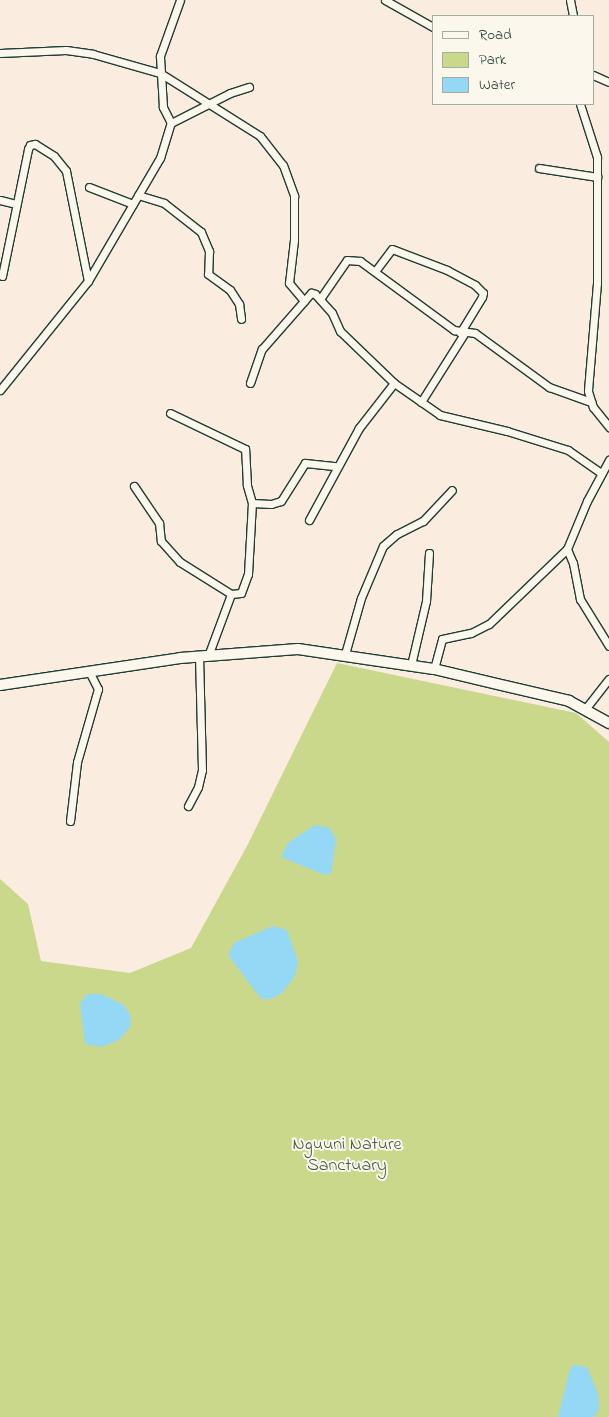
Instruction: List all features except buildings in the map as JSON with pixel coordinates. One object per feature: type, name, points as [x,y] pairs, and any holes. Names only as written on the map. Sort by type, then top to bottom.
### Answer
[{"type":"main road","points":[[0,685],[203,656],[287,648],[345,654],[434,669],[569,701],[586,708],[609,723]]},
{"type":"street","points":[[0,390],[88,281],[160,158],[171,123],[163,107],[160,56],[180,0]]},
{"type":"street","points":[[385,0],[432,26]]},
{"type":"street","points":[[570,0],[573,15]]},
{"type":"street","points":[[0,53],[66,50],[93,54],[160,74],[260,136],[283,165],[294,196],[294,240],[289,283],[304,301]]},
{"type":"street","points":[[594,75],[609,82]]},
{"type":"street","points":[[171,123],[206,104],[249,87]]},
{"type":"street","points":[[580,105],[593,139],[598,177],[597,283],[588,357],[588,391],[592,402],[609,427]]},
{"type":"street","points":[[2,276],[28,149],[30,145],[35,144],[54,156],[66,171],[88,281]]},
{"type":"street","points":[[538,168],[598,177]]},
{"type":"street","points":[[89,188],[134,204]]},
{"type":"street","points":[[138,195],[164,203],[201,232],[209,251],[208,274],[230,290],[239,304],[241,319]]},
{"type":"street","points":[[0,200],[16,204]]},
{"type":"street","points":[[376,270],[387,253],[392,249],[400,250],[475,285],[483,293],[463,333],[421,402]]},
{"type":"street","points":[[320,299],[348,260],[360,261],[376,270],[403,294],[463,333],[475,333],[549,387],[592,402]]},
{"type":"street","points":[[250,383],[262,349],[311,294],[320,299],[332,313],[340,331],[394,383],[440,415],[507,431],[568,450],[605,471]]},
{"type":"street","points":[[309,520],[336,466],[358,428],[394,383]]},
{"type":"street","points":[[134,486],[159,523],[161,541],[166,548],[195,574],[231,594],[242,593],[248,574],[252,503],[242,445],[170,413]]},
{"type":"street","points":[[434,669],[442,639],[471,633],[490,624],[567,549],[609,460]]},
{"type":"street","points":[[252,503],[271,504],[281,500],[305,463],[336,466]]},
{"type":"street","points":[[345,654],[361,598],[383,546],[397,534],[423,521],[452,490]]},
{"type":"street","points":[[567,549],[573,563],[580,599],[609,646]]},
{"type":"street","points":[[411,665],[426,601],[429,553]]},
{"type":"street","points":[[188,806],[198,788],[202,770],[203,656],[231,594]]},
{"type":"street","points":[[70,822],[77,762],[98,689],[89,671]]},
{"type":"street","points":[[586,708],[609,679]]},
{"type":"green space","name":"Nguuni Nature Sanctuary","points":[[337,663],[576,713],[609,742],[609,1417],[0,1417],[0,879],[28,904],[41,961],[130,973],[191,948],[247,846]]},
{"type":"water","points":[[315,825],[330,828],[336,840],[331,873],[325,875],[281,857],[288,843]]},
{"type":"water","points":[[273,926],[287,930],[298,961],[295,976],[282,993],[271,999],[261,999],[228,955],[234,943]]},
{"type":"water","points":[[87,994],[101,994],[124,1005],[131,1017],[130,1027],[119,1040],[101,1047],[85,1044],[80,1003]]},
{"type":"water","points":[[575,1365],[587,1367],[598,1394],[599,1409],[594,1417],[558,1417],[570,1368]]}]
